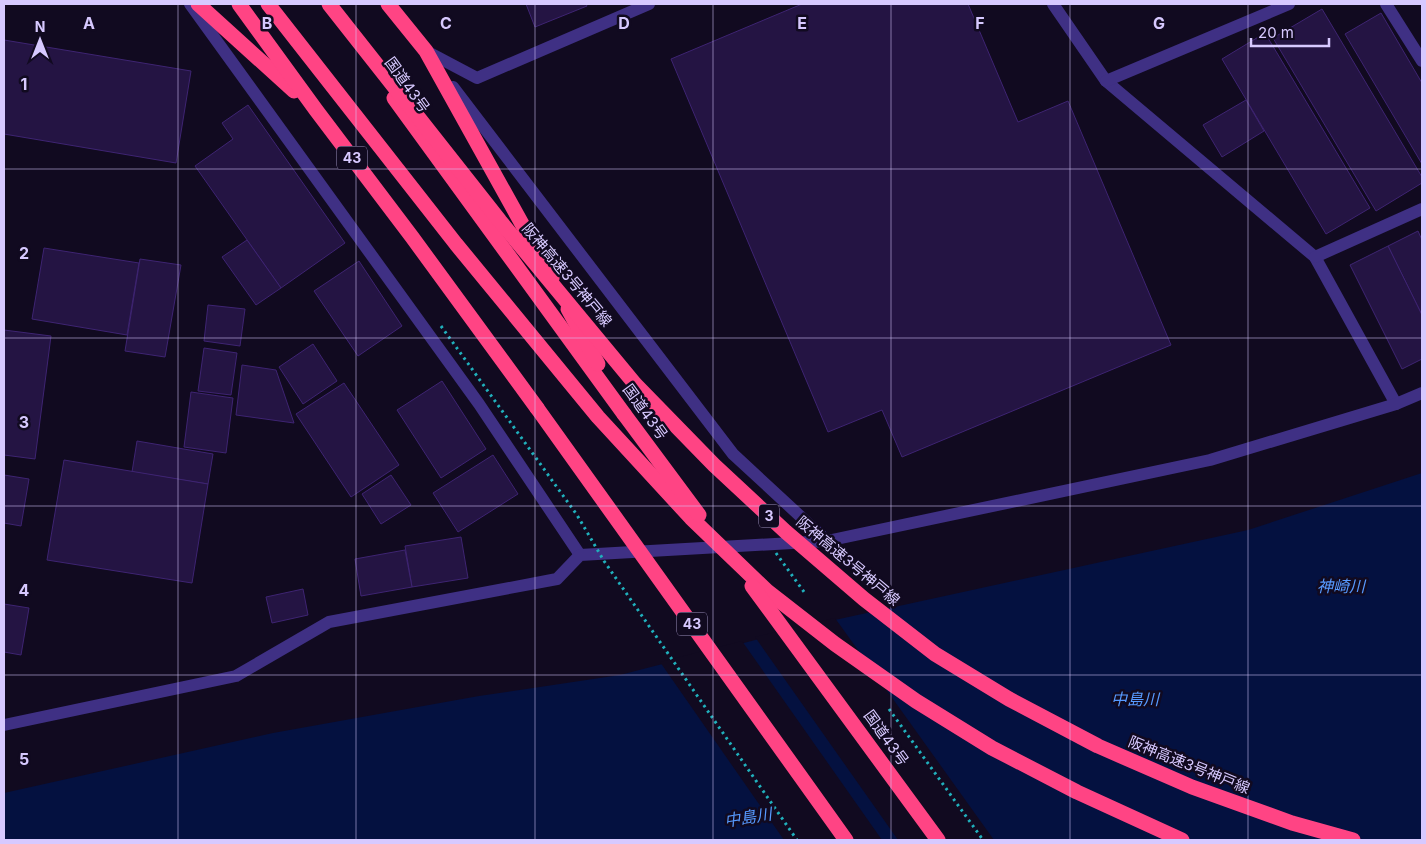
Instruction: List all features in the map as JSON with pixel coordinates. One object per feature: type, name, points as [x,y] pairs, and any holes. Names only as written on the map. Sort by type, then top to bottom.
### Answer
[{"type":"highway","points":[[198,4],[316,110]]},
{"type":"highway","name":"43","points":[[239,4],[316,110],[412,236],[846,840]]},
{"type":"highway","points":[[268,4],[456,244],[598,417],[691,518],[767,591],[835,644],[916,701],[992,748],[1077,792],[1182,840]]},
{"type":"highway","name":"国道43号","points":[[327,4],[624,414],[938,840]]},
{"type":"highway","name":"阪神高速3号神戸線","points":[[327,4],[500,221],[635,384],[714,465],[786,532],[864,599],[935,654],[1009,699],[1098,746],[1192,787],[1292,823],[1353,840]]},
{"type":"highway","points":[[388,4],[426,51],[544,264],[624,414]]},
{"type":"street","points":[[190,4],[480,404],[580,555]]},
{"type":"street","points":[[426,51],[477,78],[649,4]]},
{"type":"street","points":[[1053,4],[1106,80],[1315,257],[1396,404]]},
{"type":"street","points":[[1106,80],[1289,4]]},
{"type":"street","points":[[1386,4],[1422,61]]},
{"type":"street","points":[[426,51],[474,117],[733,454],[827,541]]},
{"type":"street","points":[[1315,257],[1422,208]]},
{"type":"street","points":[[4,725],[236,676],[329,622],[557,579],[580,555],[827,541],[1210,460],[1396,404],[1422,394]]},
{"type":"path","points":[[441,326],[577,515],[604,561],[797,840]]},
{"type":"water","name":"中島川","points":[[1422,473],[1422,840],[4,840],[4,793],[273,733],[479,696],[620,675],[821,623],[1248,530]]},
{"type":"pier","points":[[835,618],[994,840],[898,840],[755,637]]},
{"type":"pier","points":[[742,641],[882,840],[784,840],[660,662]]},
{"type":"building","points":[[526,4],[586,4],[587,6],[535,27]]},
{"type":"building","points":[[802,4],[968,4],[1018,122],[1068,101],[1171,345],[902,457],[882,410],[828,432],[671,59]]},
{"type":"building","points":[[1322,9],[1422,177],[1422,183],[1376,211],[1273,38]]},
{"type":"building","points":[[1381,13],[1422,83],[1422,164],[1345,34]]},
{"type":"building","points":[[1265,33],[1370,208],[1326,234],[1222,59]]},
{"type":"building","points":[[4,40],[191,71],[176,163],[4,134]]},
{"type":"building","points":[[1246,100],[1264,131],[1222,157],[1203,125]]},
{"type":"building","points":[[248,105],[345,243],[281,288],[195,166],[233,139],[222,123]]},
{"type":"building","points":[[1418,231],[1422,240],[1422,315],[1388,246]]},
{"type":"building","points":[[247,240],[281,288],[256,305],[222,257]]},
{"type":"building","points":[[1388,246],[1422,315],[1422,359],[1402,369],[1350,265]]},
{"type":"building","points":[[44,248],[139,263],[127,335],[32,319]]},
{"type":"building","points":[[140,259],[181,265],[165,357],[125,351]]},
{"type":"building","points":[[359,261],[402,326],[358,356],[314,291]]},
{"type":"building","points":[[208,305],[245,309],[240,346],[204,341]]},
{"type":"building","points":[[4,330],[51,336],[35,459],[4,455]]},
{"type":"building","points":[[313,344],[337,381],[303,404],[279,367]]},
{"type":"building","points":[[204,348],[237,353],[231,395],[198,391]]},
{"type":"building","points":[[242,365],[276,370],[294,423],[236,415]]},
{"type":"building","points":[[442,381],[486,449],[441,478],[397,410]]},
{"type":"building","points":[[344,383],[399,465],[351,497],[296,414]]},
{"type":"building","points":[[191,392],[233,398],[226,453],[184,447]]},
{"type":"building","points":[[137,441],[213,454],[208,484],[132,472]]},
{"type":"building","points":[[493,455],[518,494],[458,532],[433,493]]},
{"type":"building","points":[[64,460],[208,484],[192,583],[47,560]]},
{"type":"building","points":[[4,475],[29,479],[21,526],[4,523]]},
{"type":"building","points":[[391,475],[411,505],[381,524],[362,494]]},
{"type":"building","points":[[461,537],[468,578],[412,587],[405,546]]},
{"type":"building","points":[[405,550],[412,587],[361,596],[355,559]]},
{"type":"building","points":[[303,589],[308,615],[272,623],[266,597]]},
{"type":"building","points":[[4,604],[29,608],[21,655],[4,652]]},
{"type":"water label","name":"神崎川","points":[[1341,586]]}]
